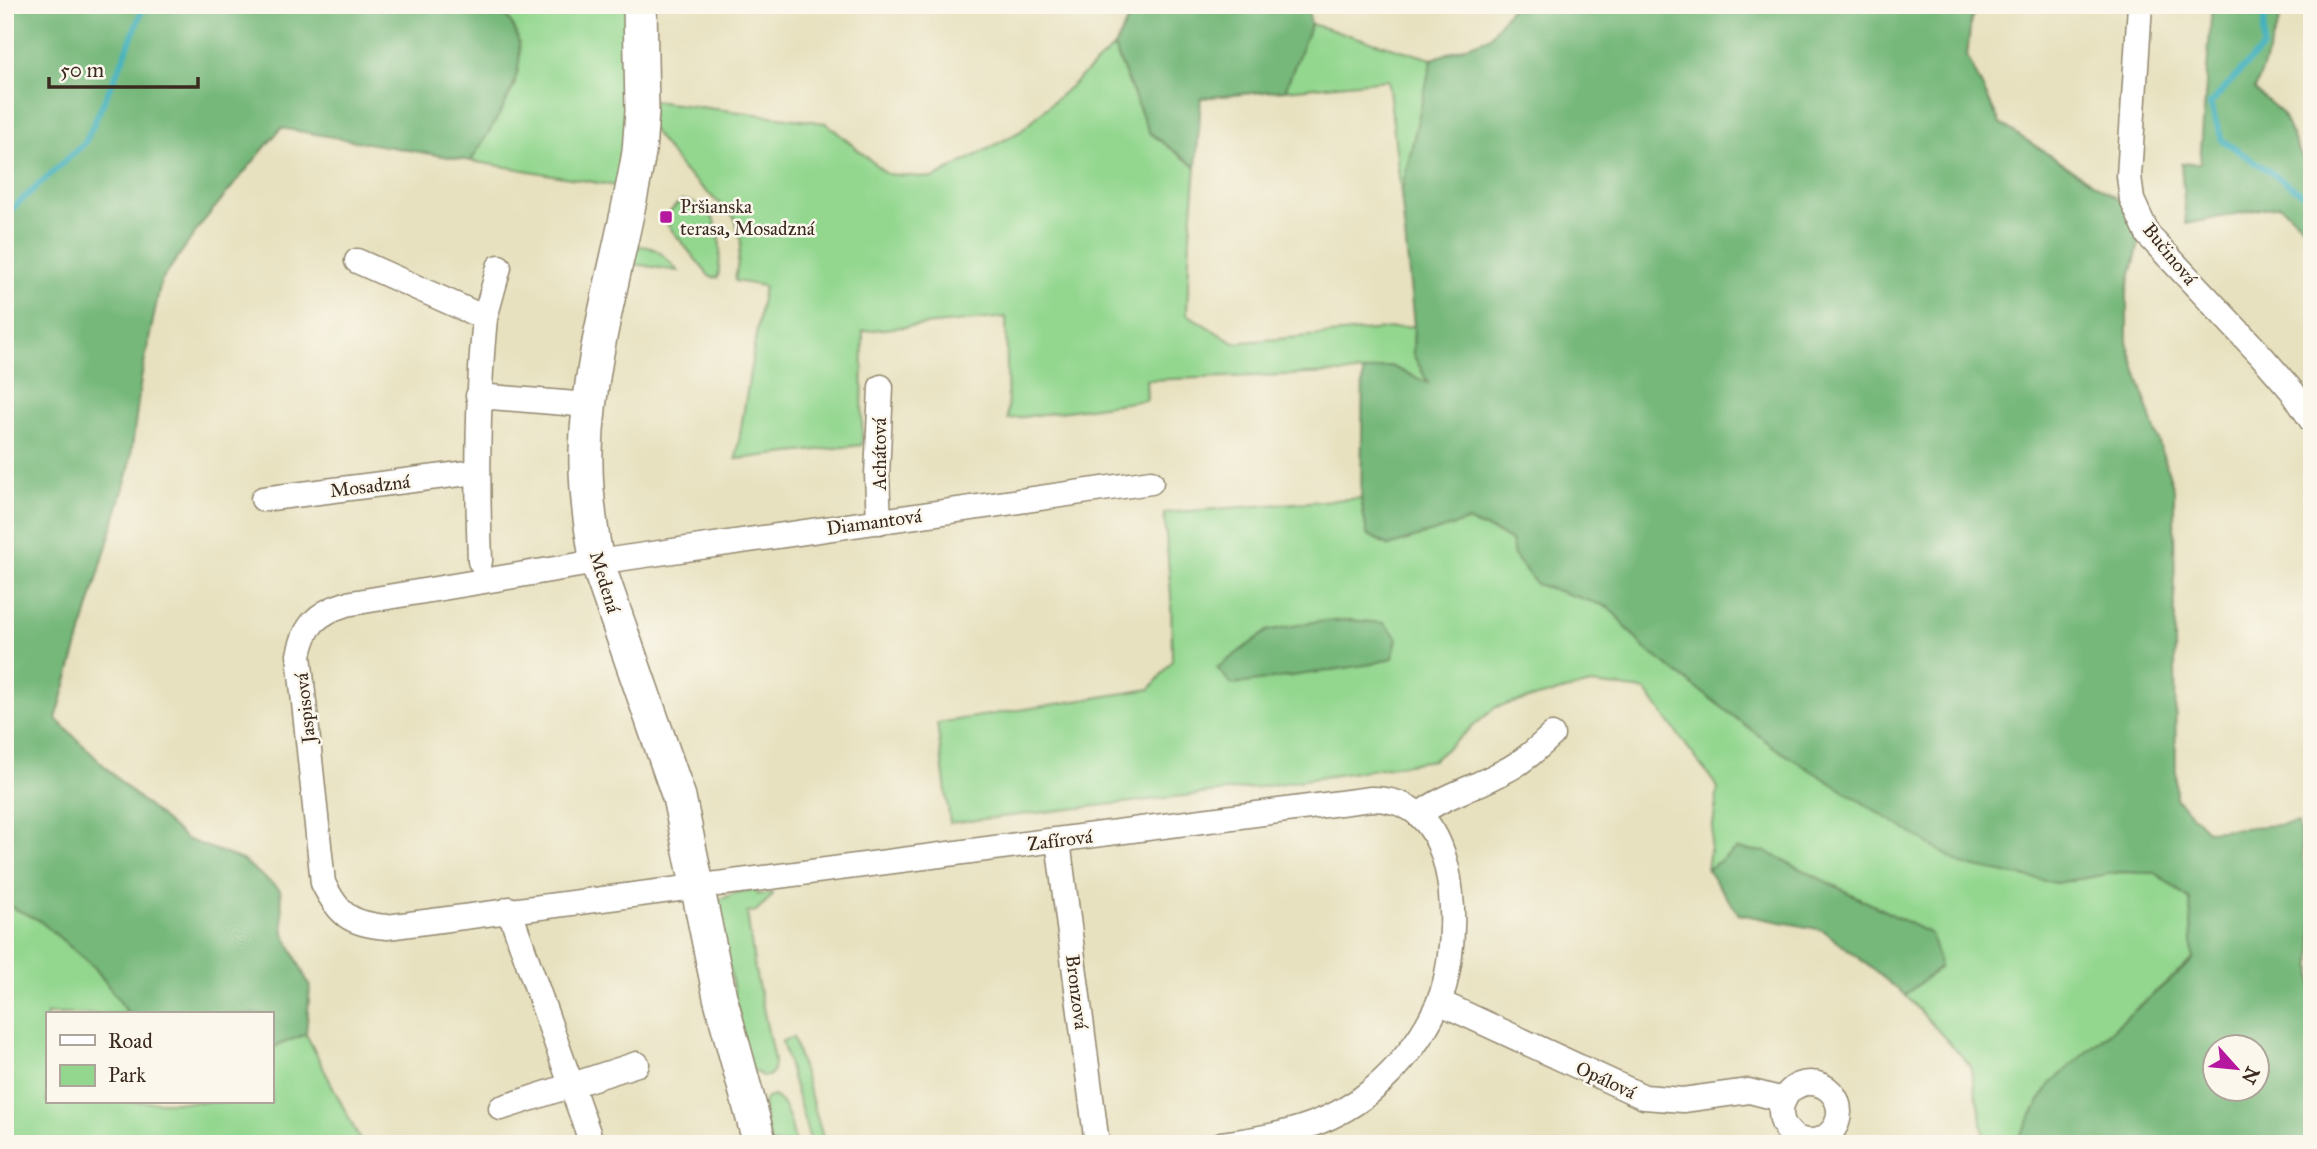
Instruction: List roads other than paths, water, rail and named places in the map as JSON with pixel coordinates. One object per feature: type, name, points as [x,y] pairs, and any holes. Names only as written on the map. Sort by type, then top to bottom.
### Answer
[{"type":"street","name":"Medená","points":[[640,5],[642,111],[639,152],[589,405],[587,490],[597,562],[679,797],[720,997],[760,1144]]},
{"type":"street","name":"Bučinová","points":[[2140,5],[2129,176],[2132,200],[2148,234],[2259,353],[2292,391],[2312,421]]},
{"type":"street","points":[[357,261],[485,318]]},
{"type":"street","points":[[480,561],[476,472],[478,396],[485,318],[499,267]]},
{"type":"street","name":"Achátová","points":[[879,522],[878,440],[881,387]]},
{"type":"street","points":[[478,396],[589,405]]},
{"type":"street","name":"Mosadzná","points":[[263,499],[476,472]]},
{"type":"street","name":"Diamantová","points":[[597,562],[1152,482]]},
{"type":"street","name":"Jaspisová","points":[[597,562],[346,604],[330,608],[303,634],[299,654],[323,883],[333,904],[347,917],[364,925],[387,927],[698,886]]},
{"type":"street","points":[[1419,815],[1445,798],[1503,773],[1522,761],[1552,735]]},
{"type":"street","name":"Zafírová","points":[[698,886],[1386,799],[1402,804],[1419,815],[1430,827],[1438,841],[1448,879],[1451,940],[1438,1002]]},
{"type":"street","name":"Bronzová","points":[[1058,841],[1097,1144]]},
{"type":"street","points":[[509,909],[592,1144]]},
{"type":"street","points":[[1222,1144],[1281,1135],[1349,1108],[1385,1079],[1401,1062],[1416,1042],[1438,1002]]},
{"type":"street","name":"Opálová","points":[[1438,1002],[1643,1097],[1683,1100],[1749,1091],[1784,1100]]},
{"type":"street","points":[[501,1108],[637,1063]]},
{"type":"waterway","points":[[5,215],[85,143],[144,5]]},
{"type":"waterway","points":[[2265,5],[2263,47],[2210,104],[2222,140],[2312,200]]},
{"type":"place","name":"Pršianska terasa, Mosadzná","points":[[666,217]]}]
